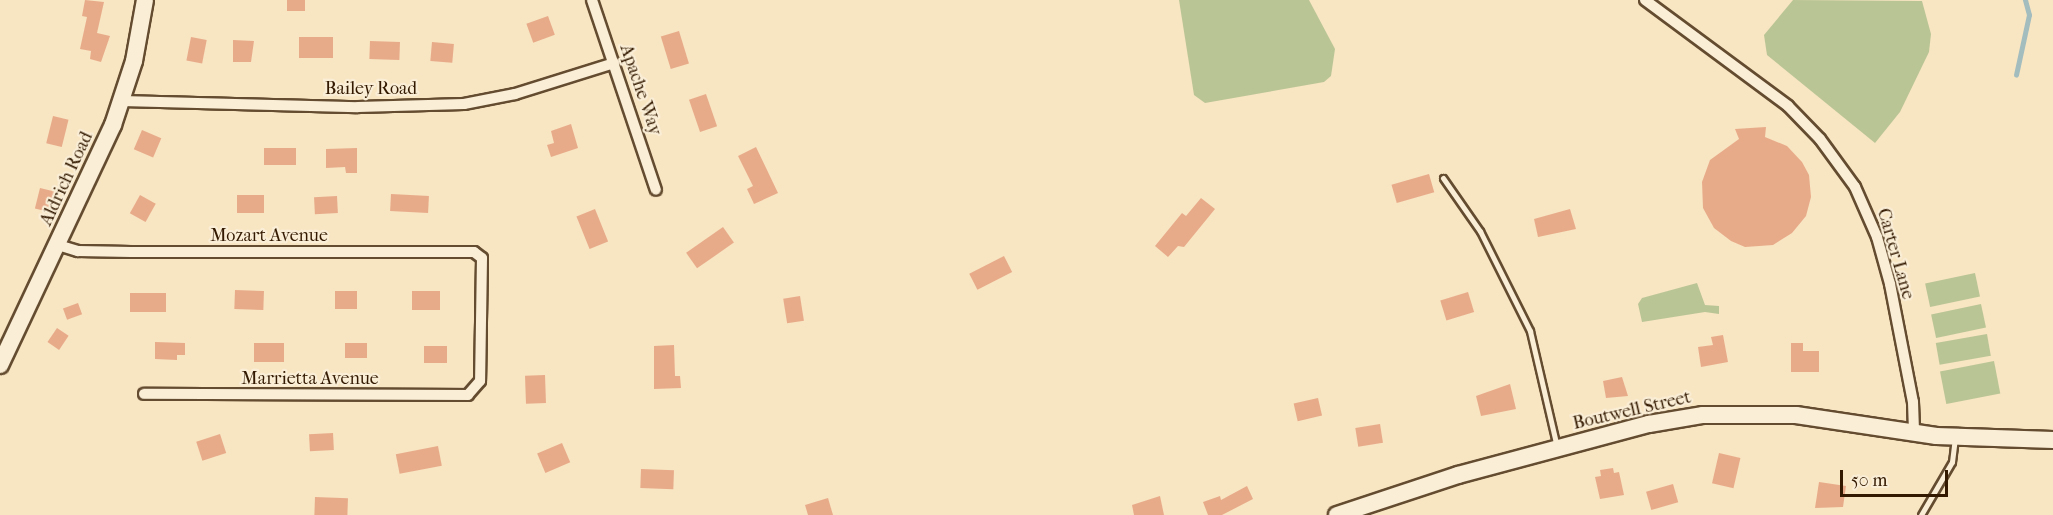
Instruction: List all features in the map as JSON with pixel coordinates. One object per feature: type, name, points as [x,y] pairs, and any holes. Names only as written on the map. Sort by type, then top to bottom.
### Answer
[{"type":"street","name":"Aldrich Road","points":[[1,359],[58,245],[122,101],[139,40],[145,0]]},
{"type":"street","name":"Apache Way","points":[[592,0],[656,190]]},
{"type":"street","name":"Carter Lane","points":[[1645,0],[1788,106],[1820,139],[1855,187],[1873,226],[1890,284],[1913,402],[1914,434]]},
{"type":"street","name":"Bailey Road","points":[[122,101],[358,107],[464,104],[515,94],[614,63]]},
{"type":"street","name":"Mozart Avenue","points":[[58,245],[78,251],[481,255],[480,381],[474,391]]},
{"type":"street","name":"Marrietta Avenue","points":[[144,394],[462,396],[474,391]]},
{"type":"street","name":"Boutwell Street","points":[[1337,515],[1407,490],[1661,422],[1744,412],[1826,419],[1914,434],[2053,440]]},
{"type":"lane","points":[[1443,178],[1480,231],[1530,331],[1557,449]]},
{"type":"lane","points":[[1921,515],[1952,462],[1956,437]]},
{"type":"green space","points":[[1179,0],[1309,0],[1335,49],[1331,76],[1324,82],[1205,103],[1194,95]]},
{"type":"green space","points":[[1793,0],[1922,1],[1931,34],[1929,52],[1900,112],[1875,143],[1767,55],[1764,35]]},
{"type":"green space","points":[[1975,273],[1980,296],[1930,307],[1925,284]]},
{"type":"green space","points":[[1697,283],[1705,305],[1719,306],[1719,314],[1705,312],[1642,322],[1638,304],[1642,298]]},
{"type":"green space","points":[[1981,304],[1986,327],[1936,338],[1931,315]]},
{"type":"green space","points":[[1987,334],[1991,356],[1940,365],[1936,343]]},
{"type":"green space","points":[[1994,361],[2000,393],[1946,404],[1940,371]]},
{"type":"building","points":[[85,0],[104,2],[97,33],[110,36],[101,62],[90,59],[91,51],[80,49],[87,17],[82,16]]},
{"type":"building","points":[[287,0],[305,0],[305,11],[287,11]]},
{"type":"building","points":[[548,16],[555,35],[533,43],[526,24]]},
{"type":"building","points":[[679,31],[689,64],[671,69],[661,37]]},
{"type":"building","points":[[191,37],[207,40],[202,64],[186,61]]},
{"type":"building","points":[[299,37],[333,37],[333,58],[299,58]]},
{"type":"building","points":[[233,40],[254,41],[251,62],[233,62]]},
{"type":"building","points":[[370,41],[400,42],[399,60],[369,59]]},
{"type":"building","points":[[432,42],[454,44],[452,63],[430,61]]},
{"type":"building","points":[[706,94],[717,126],[700,132],[689,100]]},
{"type":"building","points":[[53,116],[69,120],[62,147],[46,143]]},
{"type":"building","points":[[571,124],[578,148],[551,157],[547,145],[554,143],[551,131]]},
{"type":"building","points":[[1766,127],[1765,137],[1787,146],[1802,162],[1809,175],[1811,197],[1806,216],[1792,233],[1773,245],[1745,247],[1731,241],[1714,228],[1703,208],[1702,182],[1710,160],[1739,139],[1735,129]]},
{"type":"building","points":[[142,130],[161,138],[153,158],[134,149]]},
{"type":"building","points":[[756,147],[778,193],[754,204],[747,189],[753,186],[738,156]]},
{"type":"building","points":[[264,148],[296,148],[296,165],[264,165]]},
{"type":"building","points":[[357,148],[357,173],[346,173],[345,167],[326,168],[326,149]]},
{"type":"building","points":[[1429,174],[1434,192],[1397,203],[1392,185]]},
{"type":"building","points":[[40,188],[56,192],[50,212],[35,208]]},
{"type":"building","points":[[391,194],[429,196],[428,213],[390,211]]},
{"type":"building","points":[[140,195],[156,204],[146,222],[130,213]]},
{"type":"building","points":[[237,195],[264,195],[264,213],[237,213]]},
{"type":"building","points":[[337,196],[338,213],[315,214],[314,197]]},
{"type":"building","points":[[1201,198],[1215,209],[1184,247],[1178,246],[1168,257],[1155,246],[1182,213],[1186,216]]},
{"type":"building","points":[[595,209],[608,241],[590,249],[576,216]]},
{"type":"building","points":[[1570,209],[1576,229],[1538,237],[1534,219]]},
{"type":"building","points":[[723,227],[734,243],[697,268],[686,253]]},
{"type":"building","points":[[1004,256],[1012,272],[977,290],[969,274]]},
{"type":"building","points":[[235,290],[264,291],[263,310],[234,309]]},
{"type":"building","points":[[335,291],[357,291],[357,309],[335,309]]},
{"type":"building","points":[[412,291],[440,291],[440,310],[412,310]]},
{"type":"building","points":[[1468,292],[1474,312],[1446,321],[1440,300]]},
{"type":"building","points":[[130,293],[166,293],[166,312],[130,312]]},
{"type":"building","points":[[800,296],[804,321],[787,323],[783,299]]},
{"type":"building","points":[[78,303],[82,314],[67,320],[63,308]]},
{"type":"building","points":[[57,328],[69,336],[59,350],[47,342]]},
{"type":"building","points":[[1723,335],[1728,362],[1701,367],[1698,347],[1713,345],[1711,337]]},
{"type":"building","points":[[155,342],[185,343],[185,355],[177,355],[177,360],[155,359]]},
{"type":"building","points":[[254,343],[284,343],[284,362],[254,362]]},
{"type":"building","points":[[345,343],[367,343],[367,358],[345,358]]},
{"type":"building","points":[[1791,343],[1803,343],[1803,351],[1819,351],[1819,372],[1791,372]]},
{"type":"building","points":[[674,345],[675,376],[680,376],[681,388],[654,389],[654,346]]},
{"type":"building","points":[[424,346],[447,346],[447,363],[424,363]]},
{"type":"building","points":[[545,375],[546,403],[526,404],[525,376]]},
{"type":"building","points":[[1622,377],[1628,396],[1606,398],[1603,381]]},
{"type":"building","points":[[1510,384],[1516,409],[1481,416],[1476,396]]},
{"type":"building","points":[[1318,398],[1322,416],[1298,421],[1294,404]]},
{"type":"building","points":[[1380,424],[1383,443],[1358,447],[1355,428]]},
{"type":"building","points":[[333,433],[334,450],[310,451],[309,434]]},
{"type":"building","points":[[220,434],[226,453],[202,461],[196,442]]},
{"type":"building","points":[[562,443],[570,462],[545,473],[537,454]]},
{"type":"building","points":[[438,446],[442,466],[400,474],[396,454]]},
{"type":"building","points":[[1719,453],[1740,458],[1733,488],[1712,483]]},
{"type":"building","points":[[1613,468],[1614,473],[1619,472],[1624,495],[1600,499],[1595,477],[1601,476],[1600,470]]},
{"type":"building","points":[[641,469],[674,470],[673,489],[640,488]]},
{"type":"building","points":[[1819,482],[1846,486],[1843,507],[1815,508]]},
{"type":"building","points":[[1673,484],[1678,502],[1651,510],[1646,492]]},
{"type":"building","points":[[1247,486],[1253,499],[1222,515],[1208,515],[1203,502],[1220,496],[1221,500]]},
{"type":"building","points":[[1160,496],[1164,515],[1134,515],[1132,505]]},
{"type":"building","points":[[315,497],[348,498],[347,515],[314,515]]},
{"type":"building","points":[[828,498],[833,515],[808,515],[805,505]]},
{"type":"waterway","points":[[2016,75],[2029,15],[2025,0]]}]
